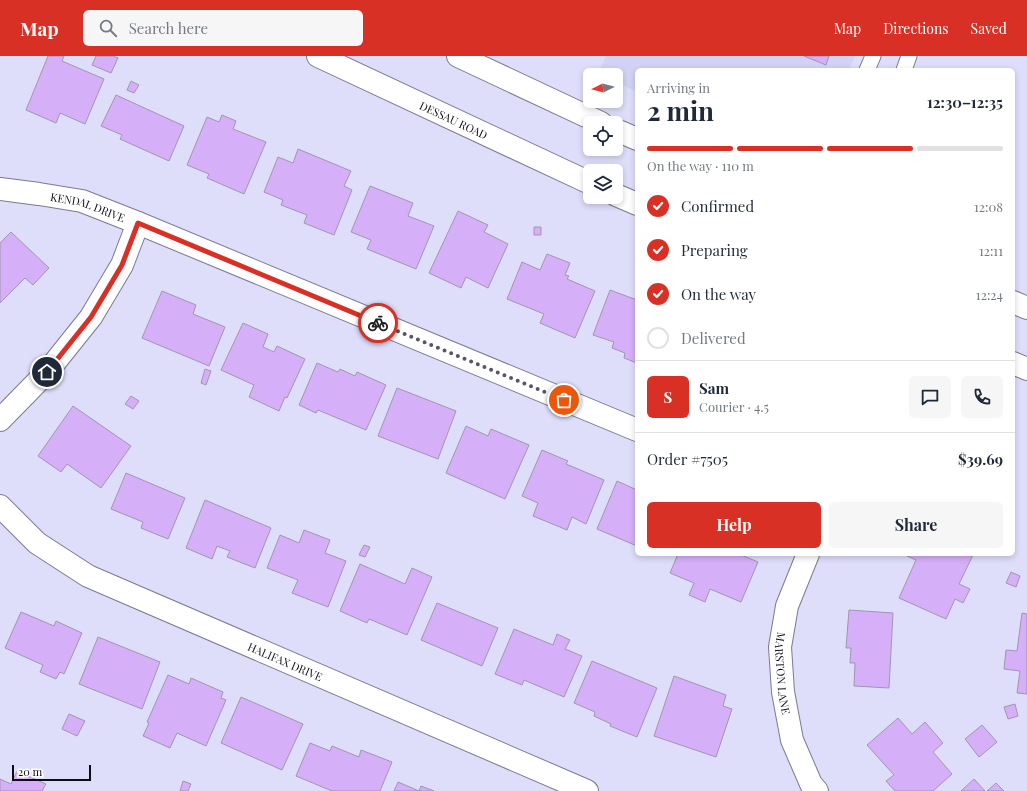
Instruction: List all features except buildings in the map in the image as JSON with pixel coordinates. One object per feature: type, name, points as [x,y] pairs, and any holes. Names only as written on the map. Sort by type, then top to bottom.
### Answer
[{"type":"street","name":"DESSAU ROAD","points":[[318,56],[583,180]]},
{"type":"street","points":[[458,56],[586,116]]},
{"type":"street","points":[[623,133],[635,138]]},
{"type":"street","name":"KENDAL DRIVE","points":[[0,190],[39,194],[82,202],[138,223],[635,429]]},
{"type":"street","points":[[623,198],[635,203]]},
{"type":"street","points":[[0,420],[47,372],[91,317],[122,265],[138,223]]},
{"type":"street","points":[[1015,303],[1027,308]]},
{"type":"street","points":[[1015,364],[1027,369]]},
{"type":"street","name":"HALIFAX DRIVE","points":[[0,506],[37,543],[88,576],[587,791]]},
{"type":"street","name":"MARSTON LANE","points":[[807,556],[787,606],[780,647],[783,692],[792,740],[808,789]]},
{"type":"lane","points":[[868,68],[872,56]]},
{"type":"lane","points":[[905,68],[909,56]]},
{"type":"shaded area","points":[[606,56],[855,56],[850,68],[635,68],[635,91],[623,85],[623,68],[601,68]]},
{"type":"way so far","points":[[378,323],[564,400]]},
{"type":"route","points":[[47,372],[91,317],[122,265],[138,223],[378,323]]}]
